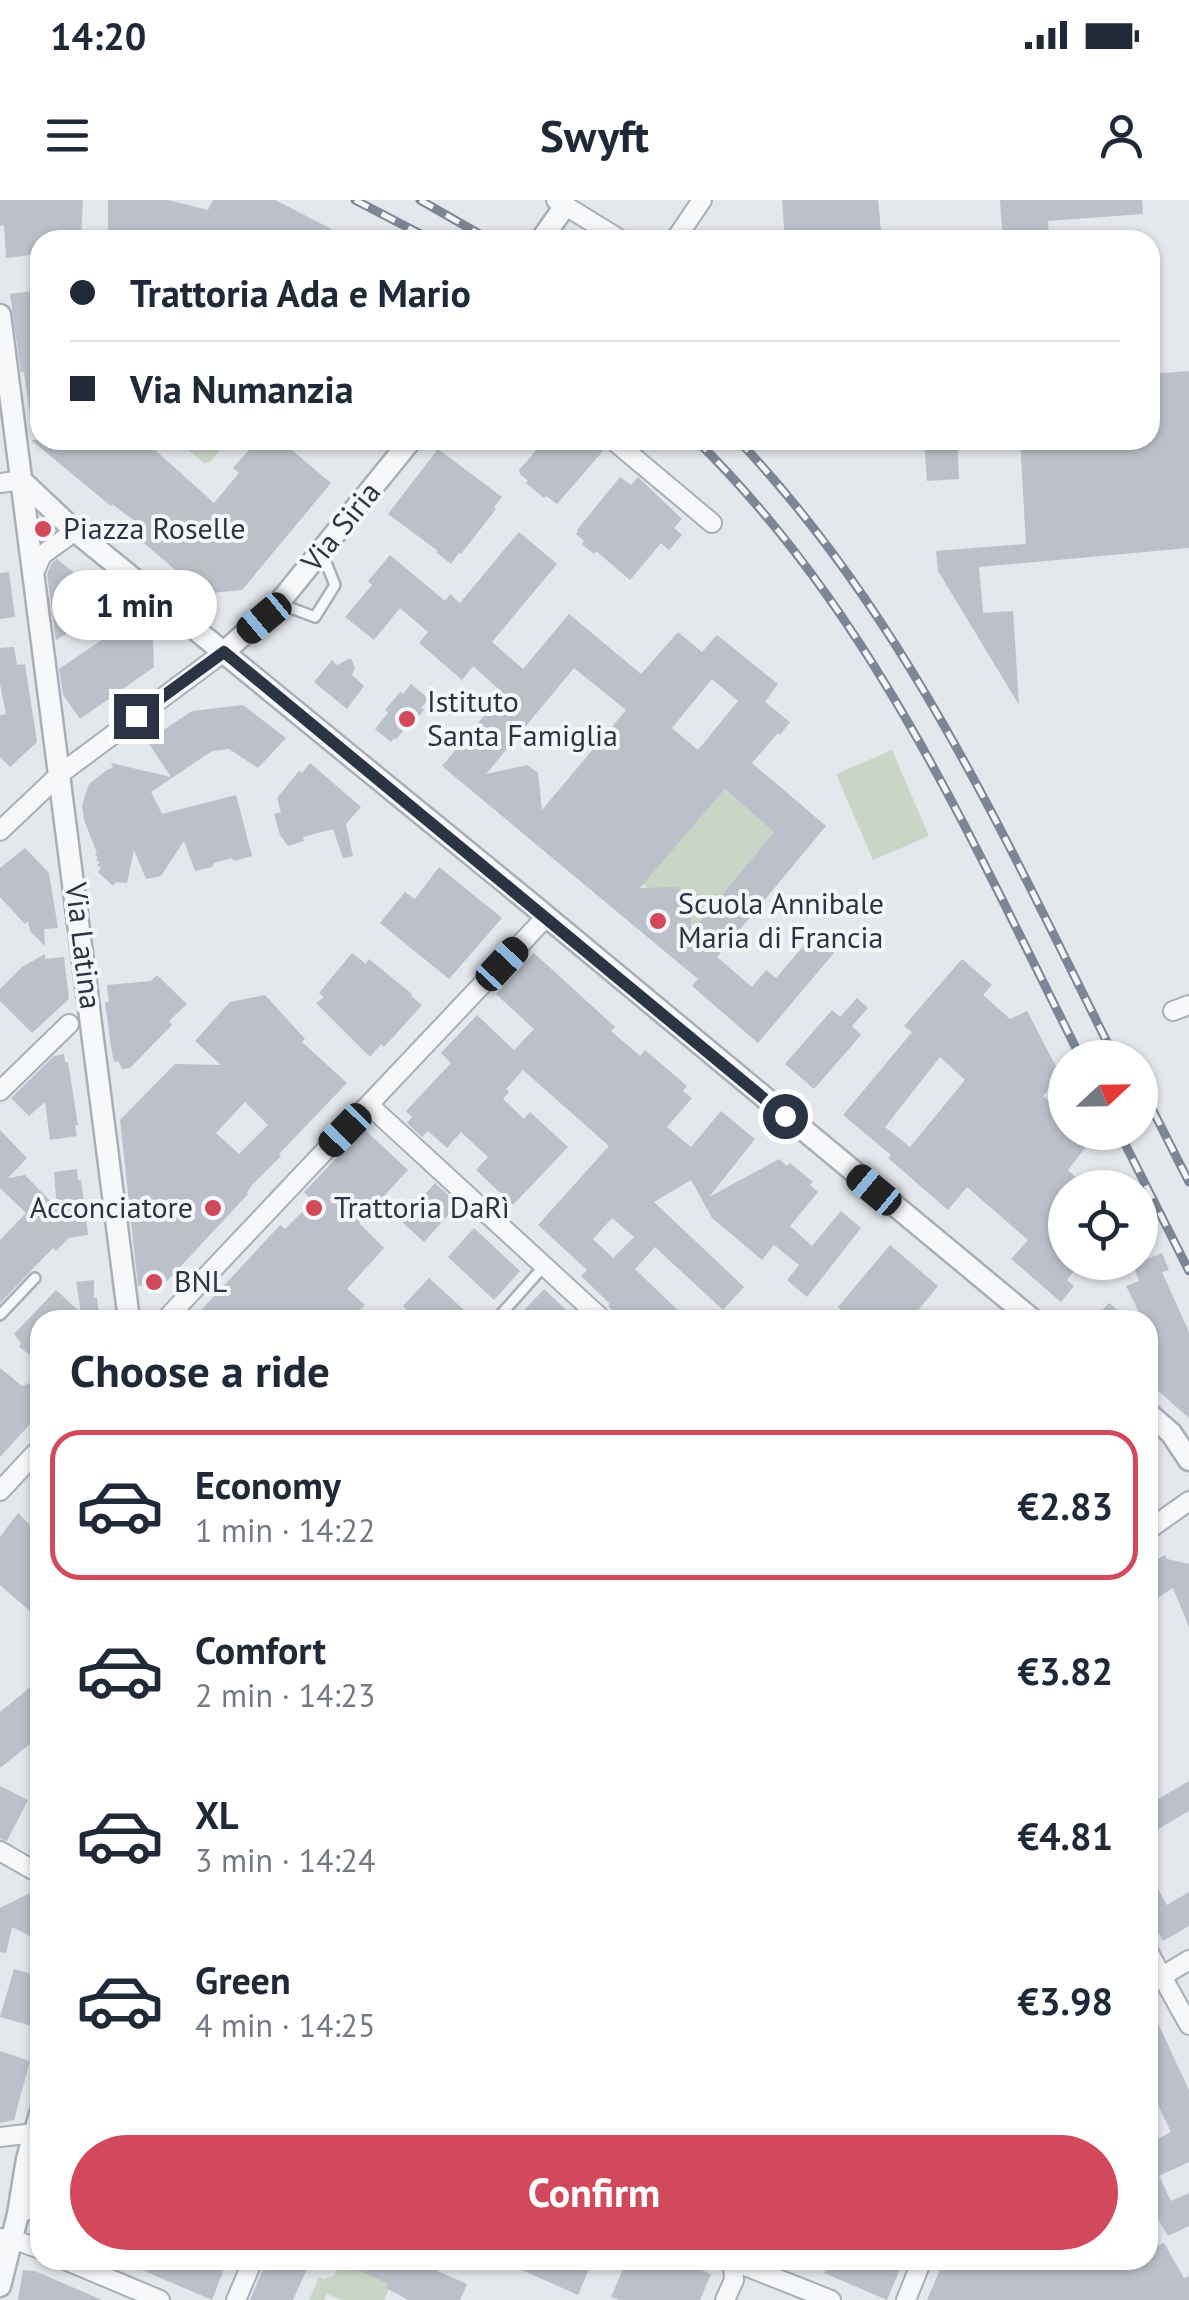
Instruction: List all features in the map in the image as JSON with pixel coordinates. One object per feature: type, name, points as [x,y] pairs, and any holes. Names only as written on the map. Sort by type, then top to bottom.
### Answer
[{"type":"street","points":[[682,230],[702,200]]},
{"type":"street","points":[[548,230],[563,202],[605,230]]},
{"type":"street","points":[[0,315],[10,481],[34,573]]},
{"type":"street","name":"Via Siria","points":[[224,652],[278,604],[403,450]]},
{"type":"street","points":[[625,450],[712,523]]},
{"type":"street","points":[[10,481],[224,652],[1020,1310]]},
{"type":"street","points":[[34,573],[42,555],[75,530]]},
{"type":"street","name":"Via Latina","points":[[34,573],[129,1310]]},
{"type":"street","points":[[0,832],[60,774],[224,652]]},
{"type":"street","points":[[175,1310],[546,917]]},
{"type":"street","points":[[0,1090],[70,1024]]},
{"type":"street","points":[[369,1106],[592,1310]]},
{"type":"street","points":[[1158,1422],[1174,1436],[1189,1460]]},
{"type":"street","points":[[0,1491],[30,1459]]},
{"type":"street","points":[[1158,1524],[1189,1501]]},
{"type":"street","points":[[0,1851],[30,1868]]},
{"type":"street","points":[[1158,1978],[1189,1960]]},
{"type":"street","points":[[1158,1984],[1189,2025]]},
{"type":"street","points":[[0,2137],[30,2126]]},
{"type":"street","points":[[0,2286],[6,2239],[18,2214],[30,2148]]},
{"type":"street","points":[[18,2214],[30,2209]]},
{"type":"street","points":[[6,2239],[30,2247]]},
{"type":"street","points":[[89,2270],[160,2300]]},
{"type":"street","points":[[236,2300],[249,2270]]},
{"type":"street","points":[[725,2300],[734,2280],[733,2270]]},
{"type":"street","points":[[757,2270],[831,2300]]},
{"type":"street","points":[[906,2300],[918,2270]]},
{"type":"lane","points":[[278,604],[316,616],[335,585],[321,551]]},
{"type":"lane","points":[[505,1310],[544,1266]]},
{"type":"lane","points":[[0,1315],[34,1278]]},
{"type":"green space","points":[[188,450],[220,450],[210,462],[204,463]]},
{"type":"green space","points":[[892,750],[929,836],[873,860],[836,774]]},
{"type":"green space","points":[[725,789],[774,832],[695,927],[678,912],[689,899],[687,894],[672,888],[662,899],[643,884]]},
{"type":"green space","points":[[337,2270],[357,2270],[388,2284],[389,2289],[384,2300],[341,2300],[327,2294],[324,2300],[309,2300],[319,2277],[334,2276]]},
{"type":"building","points":[[0,200],[83,200],[82,230],[30,230],[30,255],[6,258],[4,225],[0,226]]},
{"type":"building","points":[[108,200],[168,200],[208,210],[213,200],[275,200],[334,230],[108,230]]},
{"type":"building","points":[[782,200],[878,200],[881,230],[784,230]]},
{"type":"building","points":[[1000,200],[1142,200],[1143,214],[1048,221],[1049,230],[1002,230]]},
{"type":"building","points":[[30,291],[30,415],[24,372],[21,373],[10,294]]},
{"type":"building","points":[[1189,371],[1189,548],[979,567],[983,613],[1013,611],[1019,705],[938,571],[936,551],[1026,544],[1021,450],[1160,450],[1160,373]]},
{"type":"building","points":[[43,450],[155,450],[214,503],[239,473],[233,468],[249,450],[292,450],[331,483],[242,590],[203,594],[129,530],[136,522]]},
{"type":"building","points":[[437,450],[502,497],[451,564],[388,514]]},
{"type":"building","points":[[536,450],[603,451],[557,504],[526,483],[519,470]]},
{"type":"building","points":[[925,450],[958,450],[959,479],[927,481]]},
{"type":"building","points":[[620,477],[631,485],[638,477],[682,519],[674,528],[682,535],[669,550],[661,543],[630,580],[582,544],[584,541],[576,534]]},
{"type":"building","points":[[519,532],[557,564],[492,642],[523,669],[569,614],[641,674],[678,632],[702,652],[717,635],[778,684],[765,702],[790,722],[752,763],[826,826],[717,957],[752,987],[766,970],[776,978],[813,935],[834,953],[758,1043],[692,986],[698,979],[442,766],[503,693],[473,666],[462,680],[419,643],[428,632],[400,608],[374,640],[345,617],[372,585],[368,581],[390,555],[445,601],[450,594],[460,603]],"holes":[[[574,668],[626,710],[542,810],[538,773],[527,765],[486,774]],[[712,679],[738,701],[698,750],[672,728]],[[725,789],[774,832],[692,931],[688,895],[677,887],[640,888]]]},
{"type":"building","points":[[57,559],[112,608],[56,640],[47,574]]},
{"type":"building","points":[[9,572],[15,617],[0,619],[0,573]]},
{"type":"building","points":[[128,622],[135,627],[139,624],[153,637],[154,667],[80,719],[63,695],[59,669]]},
{"type":"building","points":[[14,647],[17,665],[25,664],[37,742],[10,767],[0,757],[0,715],[6,714],[0,684],[0,648]]},
{"type":"building","points":[[351,658],[355,668],[352,675],[364,686],[347,709],[314,682],[332,660],[337,665]]},
{"type":"building","points":[[411,684],[429,699],[407,731],[391,742],[375,729],[388,713],[385,710]]},
{"type":"building","points":[[243,705],[286,738],[258,768],[229,749],[212,751],[151,792],[162,814],[236,795],[252,856],[235,861],[231,858],[195,871],[184,841],[161,876],[146,879],[134,850],[127,883],[116,882],[113,886],[98,872],[100,863],[84,820],[82,805],[89,784],[113,768],[111,763],[171,777],[147,741],[192,711]]},
{"type":"building","points":[[310,763],[361,807],[346,824],[353,856],[343,858],[333,829],[303,837],[304,841],[288,846],[280,835],[274,814],[281,812],[277,798]]},
{"type":"building","points":[[25,848],[49,873],[58,928],[44,929],[45,946],[30,931],[28,921],[25,924],[0,897],[0,868]]},
{"type":"building","points":[[439,867],[502,918],[449,979],[380,923],[405,892],[415,899]]},
{"type":"building","points":[[352,953],[366,964],[369,959],[422,1005],[370,1057],[316,1003],[324,997],[319,993]]},
{"type":"building","points":[[534,953],[615,1027],[611,1031],[640,1056],[645,1050],[687,1086],[683,1091],[692,1098],[667,1127],[691,1147],[721,1111],[755,1139],[709,1197],[779,1159],[813,1182],[810,1185],[818,1192],[790,1226],[812,1246],[841,1211],[861,1228],[807,1297],[787,1280],[799,1265],[774,1245],[762,1260],[712,1218],[691,1180],[654,1202],[744,1287],[723,1310],[655,1247],[635,1269],[678,1310],[612,1310],[581,1276],[587,1270],[538,1225],[609,1146],[523,1070],[506,1089],[509,1092],[503,1099],[524,1119],[530,1112],[568,1147],[513,1205],[476,1170],[488,1157],[461,1132],[447,1148],[428,1131],[422,1137],[407,1123],[412,1117],[406,1111],[451,1063],[441,1053],[477,1015],[514,1050],[534,1029],[496,994]],"holes":[[[612,1218],[634,1237],[613,1258],[593,1239]]]},
{"type":"building","points":[[45,954],[45,959],[64,957],[69,999],[32,1033],[0,1001],[0,989],[22,967]]},
{"type":"building","points":[[962,959],[992,985],[983,995],[1010,1019],[1027,1011],[1048,1051],[1048,1090],[1043,1096],[1048,1100],[1048,1150],[1083,1150],[1068,1170],[1048,1170],[1048,1280],[1067,1280],[1074,1286],[1061,1302],[1011,1259],[1028,1240],[967,1187],[948,1210],[843,1115],[912,1032],[904,1026]],"holes":[[[940,1057],[965,1080],[910,1147],[885,1127]]]},
{"type":"building","points":[[157,975],[187,1004],[130,1068],[122,1069],[118,1061],[114,1062],[111,1047],[105,1002],[109,1002],[107,985],[151,981]]},
{"type":"building","points":[[265,995],[305,1039],[302,1042],[347,1083],[168,1280],[138,1286],[120,1120],[175,1064],[221,1065],[195,1041],[230,1002]],"holes":[[[245,1102],[268,1125],[239,1154],[216,1133]]]},
{"type":"building","points":[[857,998],[868,1008],[852,1026],[861,1035],[814,1089],[785,1064],[832,1010],[840,1017]]},
{"type":"building","points":[[64,1054],[77,1136],[50,1140],[45,1102],[29,1116],[11,1098],[54,1056]]},
{"type":"building","points":[[364,1129],[408,1170],[359,1223],[384,1248],[347,1289],[365,1305],[360,1310],[201,1310],[280,1225],[285,1229],[313,1201],[304,1192]]},
{"type":"building","points":[[0,1130],[27,1158],[8,1178],[25,1175],[57,1208],[54,1172],[77,1169],[88,1235],[69,1238],[56,1251],[53,1248],[0,1303],[0,1240],[26,1213],[0,1188]]},
{"type":"building","points":[[435,1183],[458,1204],[424,1242],[401,1221]]},
{"type":"building","points":[[474,1228],[520,1271],[494,1300],[448,1257]]},
{"type":"building","points":[[890,1245],[938,1286],[918,1310],[838,1307]]},
{"type":"building","points":[[1162,1253],[1169,1270],[1162,1272],[1189,1332],[1189,1418],[1158,1391],[1158,1310],[1138,1310],[1126,1286],[1158,1280],[1158,1255]]},
{"type":"building","points":[[429,1278],[464,1310],[407,1310],[403,1306]]},
{"type":"building","points":[[94,1280],[99,1310],[81,1310],[76,1282]]},
{"type":"building","points":[[544,1289],[566,1310],[524,1310]]},
{"type":"building","points":[[56,1290],[78,1310],[37,1310]]},
{"type":"building","points":[[30,1317],[30,1355],[19,1347],[21,1343],[14,1334]]},
{"type":"building","points":[[0,1368],[22,1386],[30,1383],[30,1424],[0,1457]]},
{"type":"building","points":[[18,1513],[30,1525],[30,1611],[0,1585],[0,1537]]},
{"type":"building","points":[[1165,1555],[1167,1559],[1189,1564],[1189,1627],[1173,1588],[1158,1598],[1158,1559]]},
{"type":"building","points":[[30,1687],[30,1744],[0,1768],[0,1712]]},
{"type":"building","points":[[1189,1781],[1189,1811],[1158,1829],[1158,1799]]},
{"type":"building","points":[[0,1786],[28,1800],[7,1841],[0,1839]]},
{"type":"building","points":[[1158,1889],[1167,1905],[1189,1892],[1189,1926],[1163,1941],[1158,1932]]},
{"type":"building","points":[[30,1893],[30,1936],[12,1927],[6,1953],[0,1952],[0,1908]]},
{"type":"building","points":[[14,1969],[30,1973],[30,2025],[0,2017]]},
{"type":"building","points":[[1158,2023],[1189,2090],[1189,2162],[1159,2176],[1171,2201],[1189,2193],[1189,2226],[1168,2236],[1158,2219],[1158,2139],[1171,2132],[1158,2105]]},
{"type":"building","points":[[0,2051],[30,2061],[14,2120],[0,2123]]},
{"type":"building","points":[[1164,2243],[1184,2278],[1189,2276],[1189,2300],[927,2300],[940,2270],[1158,2270],[1158,2246]]},
{"type":"building","points":[[23,2270],[35,2271],[102,2300],[18,2300]]},
{"type":"building","points":[[142,2270],[224,2270],[212,2300]]},
{"type":"building","points":[[263,2270],[307,2270],[293,2300],[250,2300]]},
{"type":"building","points":[[357,2270],[436,2270],[467,2284],[460,2300],[408,2300],[386,2288],[388,2284]]},
{"type":"building","points":[[522,2270],[589,2270],[578,2295]]},
{"type":"building","points":[[623,2270],[702,2270],[711,2274],[700,2300],[611,2297]]},
{"type":"building","points":[[825,2270],[900,2270],[887,2300],[824,2273]]},
{"type":"railway","points":[[355,200],[413,230]]},
{"type":"railway","points":[[420,200],[472,230]]},
{"type":"railway","points":[[705,450],[816,579],[867,654],[957,812],[1072,1040]]},
{"type":"railway","points":[[747,450],[853,581],[903,657],[992,814],[1106,1040]]},
{"type":"railway","points":[[1158,1121],[1189,1182]]},
{"type":"railway","points":[[1128,1150],[1189,1271]]},
{"type":"place","name":"Piazza Roselle","points":[[43,529]]},
{"type":"place","name":"Istituto Santa Famiglia","points":[[407,719]]},
{"type":"place","name":"Scuola Annibale Maria di Francia","points":[[658,921]]},
{"type":"place","name":"Acconciatore","points":[[213,1208]]},
{"type":"place","name":"Trattoria DaRì","points":[[314,1208]]},
{"type":"place","name":"BNL","points":[[154,1282]]},
{"type":"route","points":[[136,716],[224,652],[785,1116]]}]
